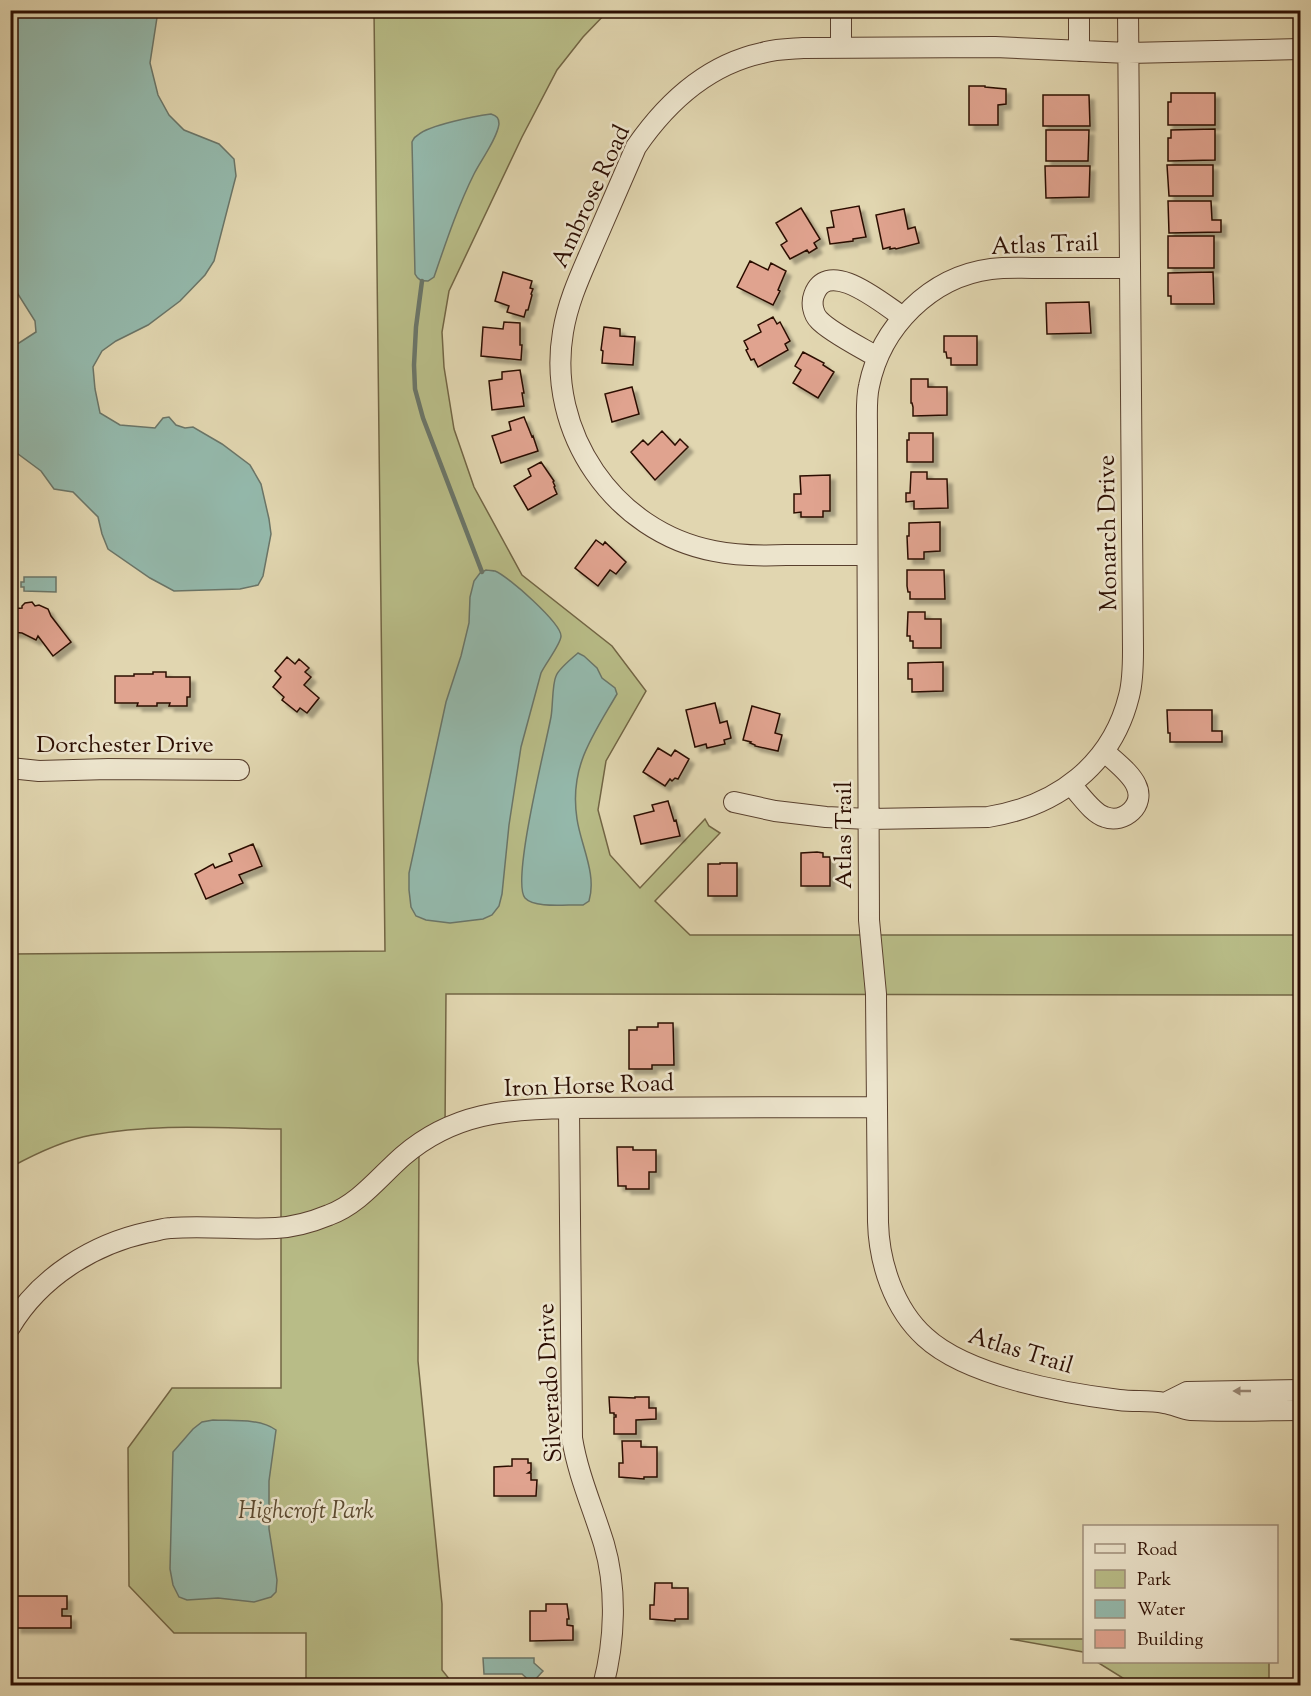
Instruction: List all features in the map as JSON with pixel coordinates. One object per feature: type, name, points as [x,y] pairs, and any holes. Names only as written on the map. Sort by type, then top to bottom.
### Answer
[{"type":"street","points":[[841,10],[841,48]]},
{"type":"street","points":[[1079,10],[1079,51]]},
{"type":"street","name":"Monarch Drive","points":[[734,802],[793,814],[869,819],[988,817],[1008,814],[1046,800],[1071,785],[1092,766],[1104,751],[1123,714],[1133,673],[1128,10]]},
{"type":"street","name":"Ambrose Road","points":[[867,555],[740,556],[683,543],[658,532],[618,502],[588,462],[576,439],[569,418],[561,375],[563,333],[571,299],[636,147],[650,126],[680,95],[717,70],[762,53],[780,50],[995,47],[1128,53],[1300,49]]},
{"type":"street","name":"Atlas Trail","points":[[1129,268],[990,269],[951,281],[925,297],[903,317],[878,357],[868,388],[869,920],[876,994],[878,1222],[881,1256],[888,1280],[902,1308],[924,1337],[954,1357],[988,1371],[1079,1394],[1165,1403],[1188,1410],[1300,1410]]},
{"type":"street","points":[[878,357],[817,319],[812,304],[816,289],[823,282],[831,280],[849,282],[903,317]]},
{"type":"street","points":[[1071,785],[1091,807],[1104,817],[1119,818],[1133,810],[1138,802],[1136,785],[1104,751]]},
{"type":"street","name":"Dorchester Drive","points":[[10,768],[39,771],[239,770]]},
{"type":"street","name":"Iron Horse Road","points":[[10,1327],[38,1291],[66,1267],[99,1248],[130,1236],[170,1228],[276,1228],[315,1220],[340,1210],[358,1198],[419,1144],[469,1119],[499,1112],[527,1109],[877,1107]]},
{"type":"street","name":"Silverado Drive","points":[[569,1108],[572,1438],[576,1461],[604,1547],[611,1579],[610,1645],[603,1686]]},
{"type":"street","name":"Atlas Trail","points":[[1165,1403],[1186,1392],[1300,1390]]},
{"type":"green space","name":"Highcroft Park","points":[[374,11],[608,11],[583,37],[557,70],[522,137],[449,291],[442,332],[444,367],[454,429],[474,487],[522,575],[612,646],[646,691],[606,761],[598,810],[610,855],[640,888],[705,819],[709,826],[720,833],[655,901],[690,935],[1300,935],[1300,995],[446,994],[445,1129],[419,1144],[418,1361],[442,1604],[442,1670],[454,1685],[306,1685],[306,1633],[174,1633],[129,1586],[128,1448],[172,1388],[281,1388],[281,1129],[186,1127],[115,1131],[71,1140],[11,1167],[11,954],[385,951]]},
{"type":"green space","points":[[1010,1639],[1083,1639],[1083,1652]]},
{"type":"green space","points":[[1099,1663],[1269,1663],[1269,1685],[1134,1685]]},
{"type":"water","points":[[11,10],[158,11],[150,63],[158,95],[169,115],[184,130],[219,144],[234,159],[236,176],[214,261],[205,275],[180,301],[148,325],[116,341],[102,351],[93,367],[100,413],[120,425],[155,428],[163,418],[169,417],[176,425],[185,428],[193,427],[222,444],[250,465],[261,484],[271,534],[263,576],[258,585],[240,589],[174,591],[150,578],[108,549],[98,517],[73,492],[54,489],[41,471],[11,451],[11,345],[19,343],[36,332],[35,321],[11,283]]},
{"type":"water","points":[[491,114],[499,120],[495,136],[474,174],[452,224],[434,277],[428,281],[420,280],[415,274],[412,142],[416,136],[432,128]]},
{"type":"water","points":[[486,570],[495,571],[522,590],[553,621],[561,636],[541,673],[521,747],[499,906],[492,915],[483,919],[450,923],[426,920],[416,916],[411,907],[409,873],[446,702],[469,623],[470,597],[474,581],[480,573]]},
{"type":"water","points":[[24,577],[56,577],[56,592],[24,591],[21,582],[24,582]]},
{"type":"water","points":[[578,653],[597,668],[602,678],[615,688],[617,694],[591,739],[576,784],[577,819],[590,870],[591,891],[589,901],[583,905],[536,904],[525,898],[522,887],[526,841],[551,717],[556,676]]},
{"type":"water","points":[[213,1420],[254,1422],[276,1430],[269,1481],[269,1529],[277,1580],[276,1592],[271,1597],[254,1602],[218,1598],[187,1600],[179,1597],[173,1585],[170,1569],[173,1452],[193,1429],[202,1422]]},
{"type":"water","points":[[483,1658],[534,1658],[534,1663],[543,1671],[532,1683],[522,1674],[484,1674]]},
{"type":"building","points":[[969,86],[1006,89],[1006,104],[998,105],[998,125],[969,125]]},
{"type":"building","points":[[1171,93],[1215,93],[1215,125],[1168,125],[1168,102],[1171,102]]},
{"type":"building","points":[[1043,95],[1089,95],[1090,126],[1043,126]]},
{"type":"building","points":[[1215,129],[1215,160],[1168,161],[1168,138],[1171,138],[1171,130]]},
{"type":"building","points":[[1046,130],[1089,130],[1088,161],[1046,161]]},
{"type":"building","points":[[1167,165],[1213,165],[1213,196],[1169,196]]},
{"type":"building","points":[[1045,166],[1090,166],[1089,197],[1046,198]]},
{"type":"building","points":[[1168,201],[1211,201],[1212,220],[1221,220],[1221,232],[1169,233]]},
{"type":"building","points":[[859,206],[866,237],[830,244],[827,228],[834,227],[831,211]]},
{"type":"building","points":[[801,208],[820,239],[814,243],[817,248],[809,253],[807,250],[790,259],[781,245],[787,241],[776,223]]},
{"type":"building","points":[[904,209],[908,229],[915,227],[919,243],[896,249],[890,249],[890,247],[883,249],[876,215]]},
{"type":"building","points":[[1168,236],[1214,236],[1214,268],[1168,268]]},
{"type":"building","points":[[750,261],[768,270],[771,263],[786,271],[773,305],[737,287]]},
{"type":"building","points":[[503,272],[532,281],[530,288],[533,289],[532,295],[524,317],[507,312],[509,306],[495,301]]},
{"type":"building","points":[[1213,272],[1214,304],[1171,304],[1171,296],[1168,296],[1168,273]]},
{"type":"building","points":[[1089,302],[1091,333],[1047,334],[1046,303]]},
{"type":"building","points":[[773,317],[777,324],[780,322],[790,341],[785,344],[788,350],[758,367],[754,359],[751,360],[744,341],[761,332],[758,325]]},
{"type":"building","points":[[504,322],[520,323],[521,360],[481,356],[483,327],[503,329]]},
{"type":"building","points":[[604,327],[620,329],[620,336],[635,337],[633,365],[602,363]]},
{"type":"building","points":[[944,336],[977,336],[977,365],[951,365],[951,358],[947,358],[944,352]]},
{"type":"building","points":[[803,352],[824,363],[823,365],[834,372],[818,398],[793,383],[801,370],[795,366]]},
{"type":"building","points":[[520,370],[524,406],[492,410],[489,381],[502,379],[502,372]]},
{"type":"building","points":[[911,379],[928,379],[928,387],[947,387],[947,415],[913,416]]},
{"type":"building","points":[[632,387],[639,414],[612,422],[605,394]]},
{"type":"building","points":[[524,417],[538,451],[501,463],[492,436],[511,430],[509,422]]},
{"type":"building","points":[[662,431],[675,445],[680,439],[688,447],[655,480],[631,452],[643,440],[648,445]]},
{"type":"building","points":[[909,433],[933,433],[933,462],[907,462]]},
{"type":"building","points":[[541,462],[554,481],[557,494],[528,510],[514,486],[531,476],[528,469]]},
{"type":"building","points":[[911,472],[927,472],[927,479],[947,479],[948,508],[914,509],[914,501],[906,502],[906,493],[910,493]]},
{"type":"building","points":[[830,475],[830,511],[823,511],[823,517],[801,517],[801,512],[794,513],[794,494],[801,494],[800,476]]},
{"type":"building","points":[[940,522],[940,551],[924,552],[924,559],[908,559],[909,523]]},
{"type":"building","points":[[596,540],[603,545],[605,542],[626,562],[616,574],[610,570],[598,586],[575,568]]},
{"type":"building","points":[[907,570],[944,570],[945,599],[910,599]]},
{"type":"building","points":[[32,602],[35,606],[39,605],[48,609],[71,642],[53,656],[38,636],[36,640],[22,633],[12,632],[10,634],[10,609],[22,608],[25,603]]},
{"type":"building","points":[[908,612],[925,612],[925,619],[941,619],[941,648],[913,648],[913,641],[910,641],[910,636],[907,636]]},
{"type":"building","points":[[287,657],[295,664],[299,659],[309,668],[305,672],[311,677],[304,685],[319,698],[307,713],[300,708],[297,712],[282,700],[284,697],[273,687],[281,677],[275,671]]},
{"type":"building","points":[[943,662],[943,691],[912,692],[912,679],[908,679],[908,663]]},
{"type":"building","points":[[153,672],[166,672],[166,677],[190,677],[190,697],[187,697],[187,706],[169,706],[170,703],[157,703],[157,706],[137,706],[138,703],[115,703],[115,676],[153,674]]},
{"type":"building","points":[[715,703],[720,723],[727,721],[731,738],[724,740],[725,744],[707,748],[706,744],[695,747],[686,710]]},
{"type":"building","points":[[752,706],[780,714],[775,733],[782,735],[778,751],[755,746],[743,740]]},
{"type":"building","points":[[1167,710],[1212,710],[1212,731],[1222,731],[1222,742],[1170,742]]},
{"type":"building","points":[[658,748],[671,756],[675,750],[689,759],[678,779],[675,778],[672,781],[670,779],[665,786],[643,772]]},
{"type":"building","points":[[668,801],[680,836],[641,844],[634,816],[654,811],[652,805]]},
{"type":"building","points":[[253,844],[262,866],[239,875],[243,883],[206,899],[195,874],[213,864],[215,868],[232,861],[229,854]]},
{"type":"building","points":[[801,853],[823,853],[823,857],[830,857],[830,886],[801,886]]},
{"type":"building","points":[[737,863],[737,896],[708,896],[708,864]]},
{"type":"building","points":[[658,1023],[673,1023],[674,1065],[652,1065],[652,1069],[629,1069],[629,1030],[637,1030],[637,1027],[658,1027]]},
{"type":"building","points":[[617,1147],[656,1150],[656,1172],[649,1172],[649,1189],[626,1189],[626,1186],[618,1186]]},
{"type":"building","points":[[609,1397],[649,1397],[649,1408],[656,1408],[656,1419],[636,1420],[636,1434],[614,1434],[616,1415],[610,1413]]},
{"type":"building","points":[[622,1441],[641,1441],[641,1447],[657,1447],[657,1477],[644,1477],[644,1479],[619,1477],[619,1463],[623,1463]]},
{"type":"building","points":[[512,1459],[528,1459],[528,1463],[531,1463],[531,1471],[528,1473],[531,1473],[531,1480],[537,1480],[536,1496],[494,1496],[494,1467],[512,1466]]},
{"type":"building","points":[[655,1583],[672,1583],[672,1588],[688,1588],[688,1619],[675,1619],[675,1621],[650,1619],[650,1605],[654,1605]]},
{"type":"building","points":[[16,1596],[67,1596],[67,1609],[62,1609],[62,1616],[71,1616],[71,1628],[16,1628]]},
{"type":"building","points":[[546,1604],[567,1604],[569,1619],[567,1619],[567,1625],[573,1626],[573,1640],[530,1641],[530,1611],[546,1611]]},
{"type":"waterway","points":[[422,281],[416,327],[415,389],[423,418],[482,572]]}]
